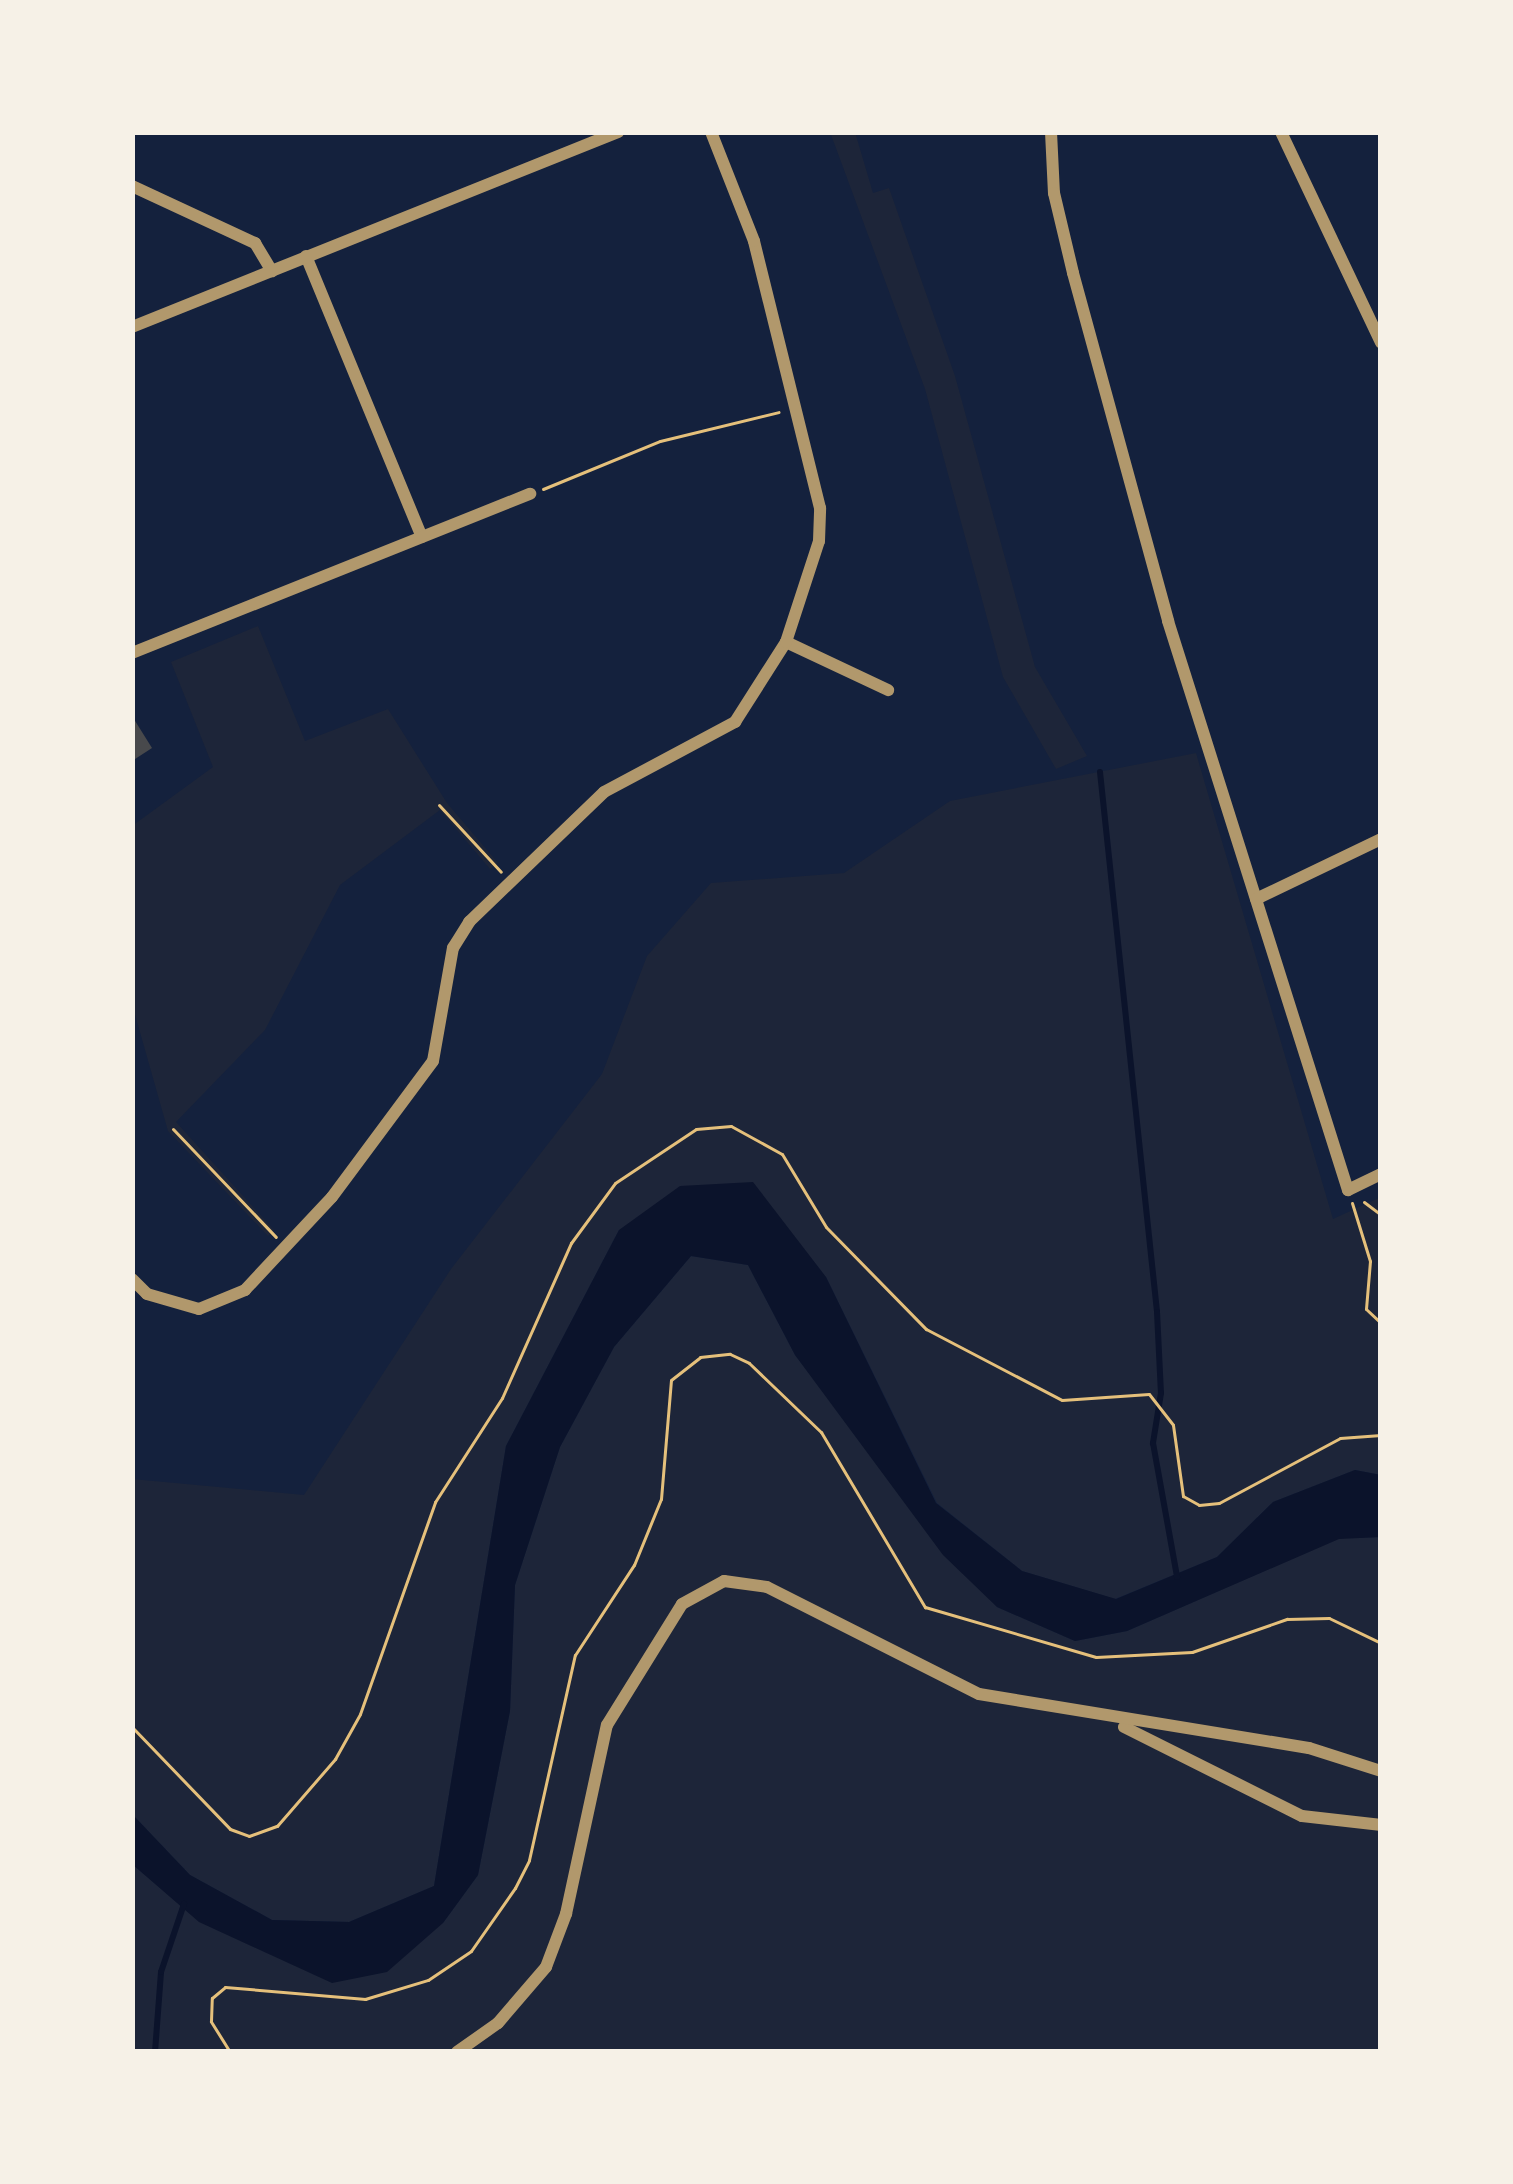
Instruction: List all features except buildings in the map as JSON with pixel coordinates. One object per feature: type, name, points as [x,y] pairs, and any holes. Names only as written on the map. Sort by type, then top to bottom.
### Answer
[{"type":"street","points":[[132,327],[618,132]]},
{"type":"street","points":[[132,1279],[147,1294],[199,1309],[245,1290],[285,1247],[433,1061],[453,948],[510,883],[604,792],[735,722],[786,642],[820,524],[754,241],[711,132]]},
{"type":"street","points":[[1051,132],[1054,193],[1073,273],[1168,621],[1348,1190],[1381,1174]]},
{"type":"street","points":[[1281,132],[1381,343]]},
{"type":"street","points":[[132,186],[255,242],[272,271]]},
{"type":"street","points":[[306,256],[422,537]]},
{"type":"street","points":[[132,652],[530,494]]},
{"type":"street","points":[[786,642],[888,690]]},
{"type":"street","points":[[1256,898],[1381,839]]},
{"type":"street","points":[[457,2052],[498,2023],[546,1967],[566,1914],[607,1724],[669,1621],[709,1586],[767,1587],[965,1689],[1112,1721],[1270,1741],[1381,1771]]},
{"type":"street","points":[[1112,1721],[1302,1816],[1381,1825]]},
{"type":"path","points":[[530,494],[660,441],[796,408]]},
{"type":"path","points":[[440,805],[510,883]]},
{"type":"path","points":[[132,1727],[230,1829],[249,1836],[277,1826],[335,1759],[360,1714],[435,1502],[502,1398],[571,1243],[615,1184],[696,1129],[731,1126],[782,1154],[826,1227],[926,1329],[1062,1400],[1149,1394],[1173,1425],[1183,1496],[1199,1505],[1219,1503],[1340,1438],[1381,1435]]},
{"type":"path","points":[[173,1129],[285,1247]]},
{"type":"path","points":[[1348,1190],[1381,1214]]},
{"type":"path","points":[[1348,1190],[1370,1262],[1366,1309],[1381,1323]]},
{"type":"path","points":[[230,2052],[211,2021],[212,1998],[225,1987],[365,1999],[428,1980],[471,1952],[515,1888],[530,1860],[579,1643],[634,1565],[661,1499],[665,1401],[671,1380],[700,1358],[730,1354],[766,1376],[843,1459],[911,1588],[940,1613],[1096,1657],[1192,1652],[1287,1619],[1329,1618],[1381,1643]]},
{"type":"shaded area","points":[[830,132],[855,132],[873,193],[889,188],[955,376],[1035,667],[1087,756],[1056,769],[1003,677],[925,389]]},
{"type":"shaded area","points":[[258,626],[305,741],[388,709],[447,803],[498,863],[490,869],[440,810],[340,885],[265,1030],[176,1122],[274,1230],[268,1236],[168,1131],[132,1004],[132,826],[213,767],[171,662]]},
{"type":"shaded area","points":[[1196,753],[1333,1219],[1381,1197],[1381,1475],[1355,1470],[1273,1502],[1217,1557],[1115,1599],[1022,1571],[937,1503],[826,1277],[619,1230],[506,1446],[434,1886],[349,1922],[272,1920],[190,1875],[132,1814],[132,1479],[304,1495],[451,1269],[602,1074],[647,956],[711,883],[844,873],[950,801]]},
{"type":"shaded area","points":[[753,1182],[826,1277],[936,1503],[1022,1571],[1116,1599],[1217,1557],[1273,1502],[1355,1470],[1381,1475],[1381,1537],[1339,1539],[1127,1631],[1075,1641],[997,1607],[943,1555],[795,1355],[748,1265],[691,1256],[614,1347],[560,1447],[515,1585],[510,1711],[478,1875],[443,1923],[387,1972],[332,1983],[199,1922],[132,1864],[132,1814],[190,1875],[272,1920],[349,1922],[434,1886],[506,1446],[619,1230],[680,1186]]},
{"type":"shaded area","points":[[691,1256],[748,1265],[795,1355],[997,1607],[1075,1641],[1127,1631],[1339,1538],[1381,1537],[1381,2052],[132,2052],[132,1864],[200,1922],[443,1923],[478,1875],[510,1711],[515,1585],[560,1447],[614,1347]]},
{"type":"waterway","points":[[1100,772],[1157,1312],[1161,1393],[1153,1443],[1177,1577]]},
{"type":"waterway","points":[[155,2052],[161,1972],[184,1904]]}]
